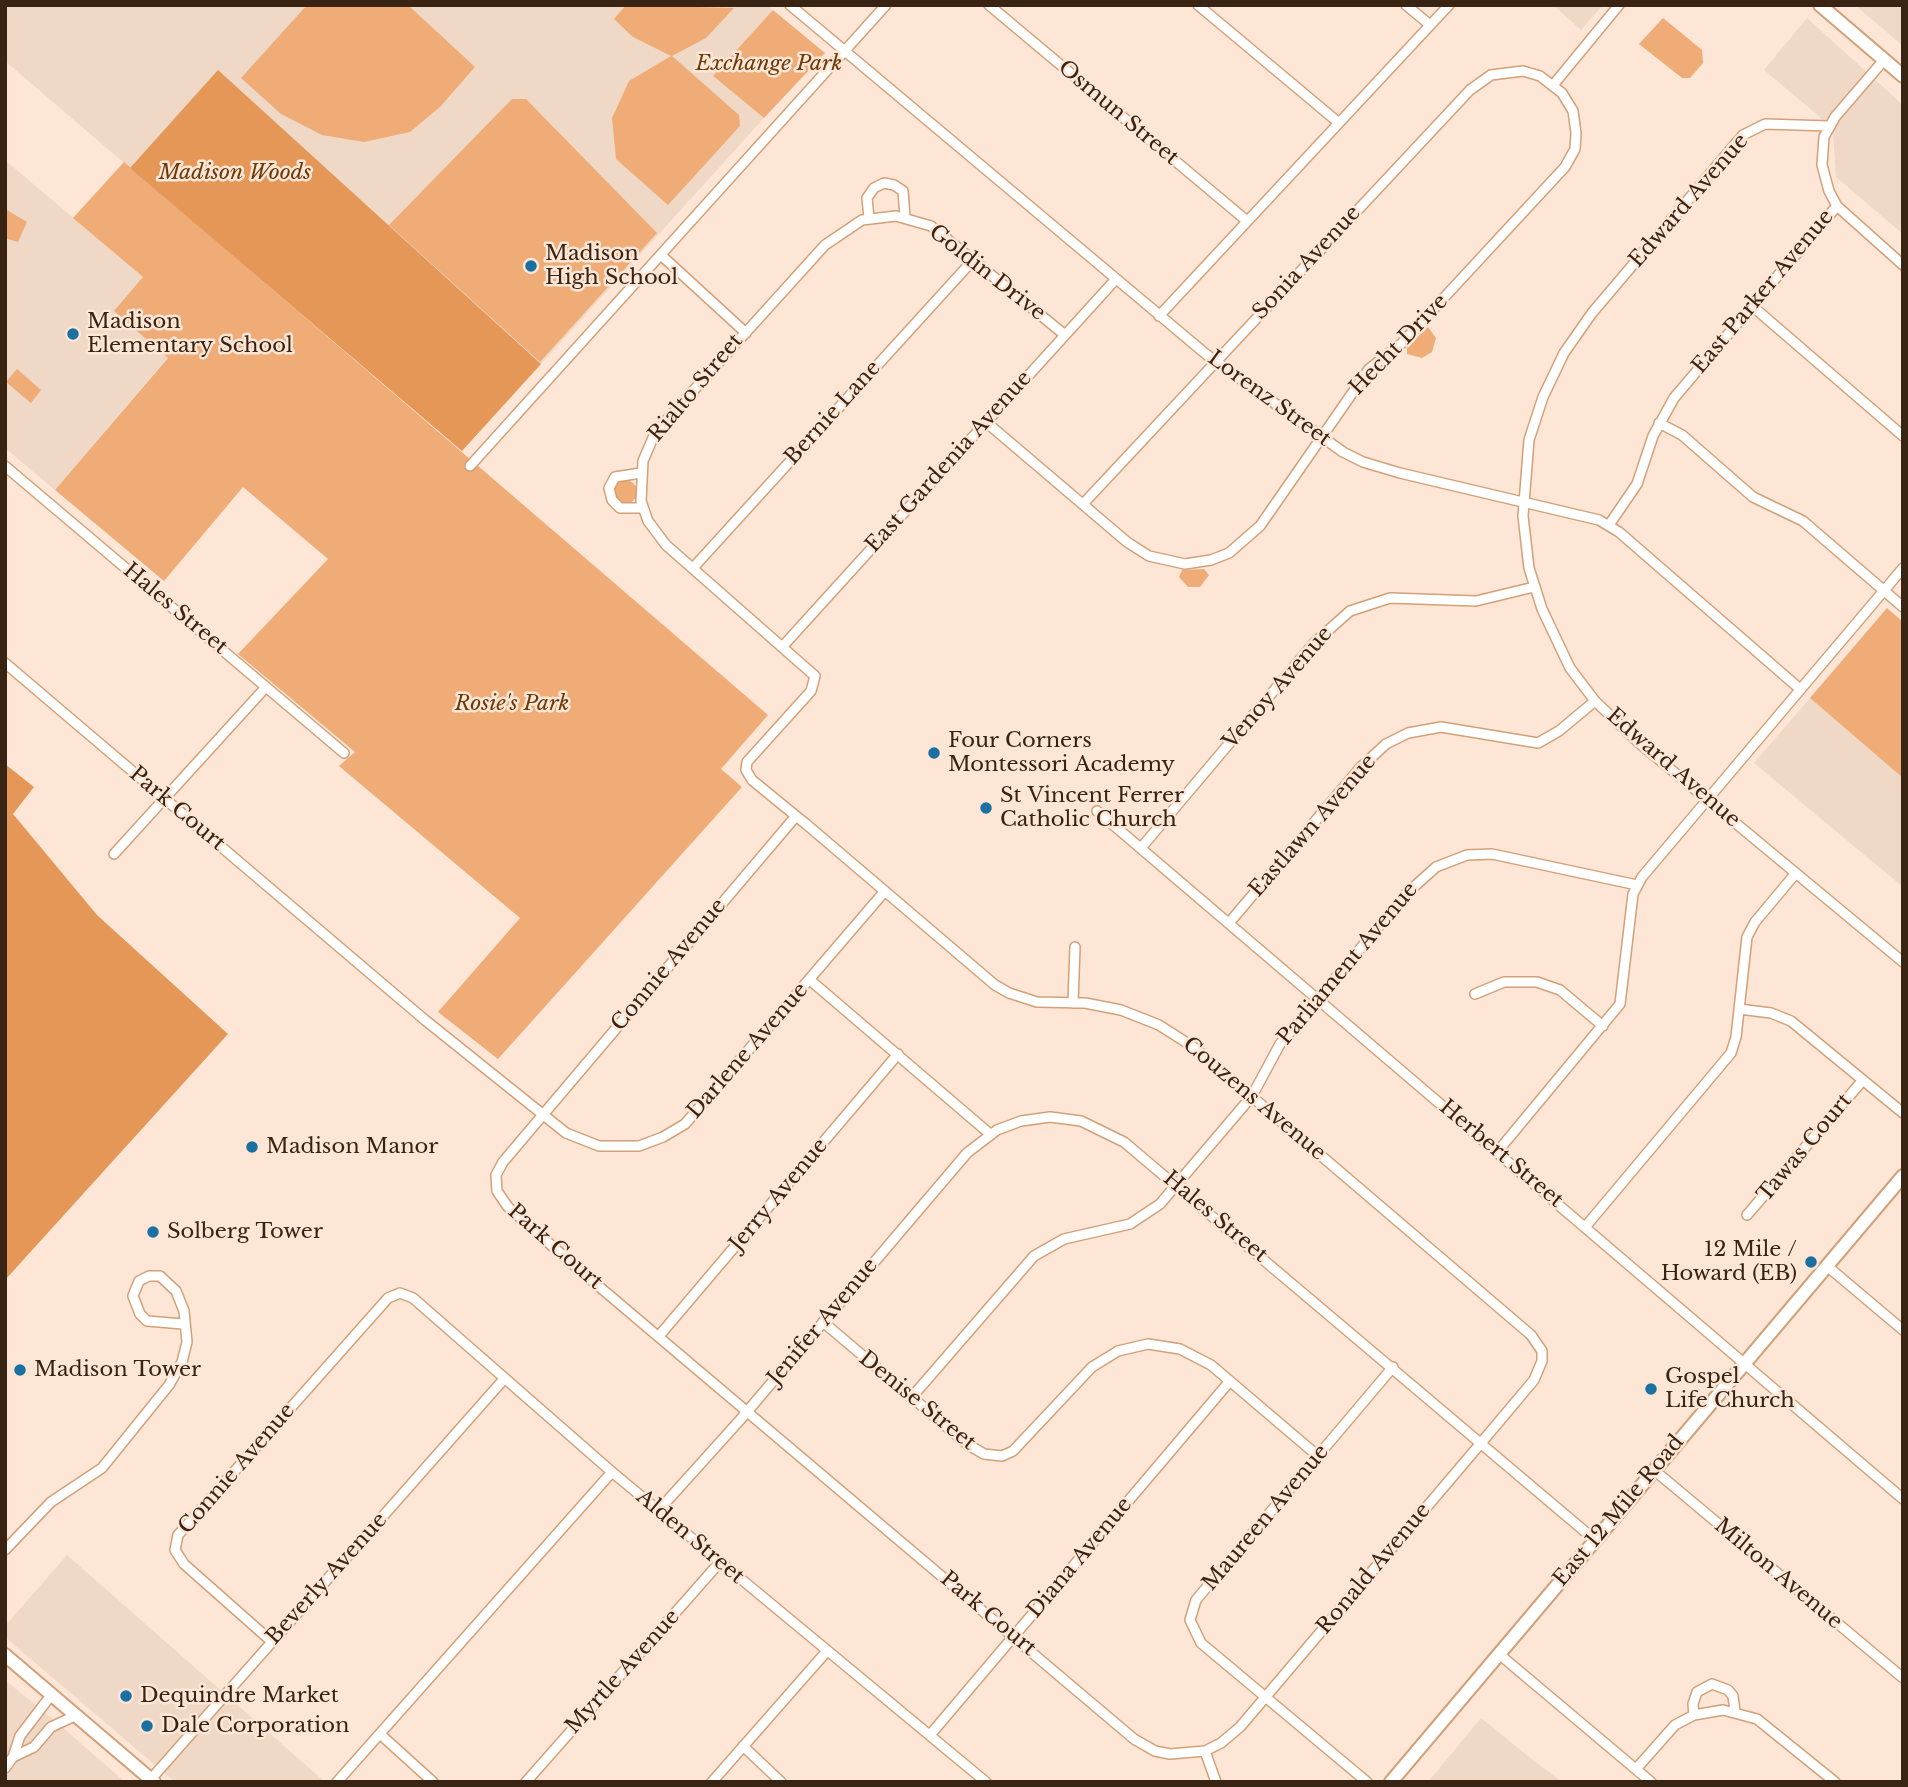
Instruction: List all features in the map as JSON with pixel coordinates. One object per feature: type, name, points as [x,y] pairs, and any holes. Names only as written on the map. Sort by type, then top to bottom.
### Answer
[{"type":"main road","points":[[1820,5],[1903,76]]},
{"type":"main road","name":"East 12 Mile Road","points":[[1391,1782],[1903,1176]]},
{"type":"main road","points":[[5,1654],[153,1780]]},
{"type":"street","name":"Lorenz Street","points":[[790,5],[1216,362],[1321,436],[1363,462],[1591,517],[1609,525],[1800,689]]},
{"type":"street","points":[[470,466],[886,5]]},
{"type":"street","name":"Osmun Street","points":[[989,5],[1247,221]]},
{"type":"street","points":[[1198,5],[1339,123]]},
{"type":"street","points":[[1406,5],[1430,25]]},
{"type":"street","points":[[1160,316],[1449,5]]},
{"type":"street","points":[[1553,84],[1619,5]]},
{"type":"street","name":"East Parker Avenue","points":[[1609,525],[1637,484],[1659,423],[1681,390],[1837,206],[1829,191],[1821,150],[1829,127],[1884,60]]},
{"type":"street","name":"Sonia Avenue","points":[[1083,504],[1480,82],[1500,72],[1523,71],[1553,84]]},
{"type":"street","name":"Hecht Drive","points":[[986,422],[1127,542],[1149,556],[1185,564],[1211,560],[1238,547],[1251,537],[1369,369],[1402,343],[1565,167],[1575,149],[1575,118],[1569,104],[1553,84]]},
{"type":"street","name":"Edward Avenue","points":[[1829,127],[1765,124],[1743,135],[1592,313],[1564,353],[1543,397],[1529,440],[1523,501],[1527,550],[1534,587],[1547,623],[1570,668],[1595,701],[1625,730],[1903,962]]},
{"type":"street","name":"Goldin Drive","points":[[869,218],[867,198],[874,188],[884,183],[894,184],[903,191],[905,217]]},
{"type":"street","points":[[1837,206],[1903,265]]},
{"type":"street","name":"Goldin Drive","points":[[746,333],[825,245],[849,226],[869,218],[905,217],[939,231],[1065,335]]},
{"type":"street","name":"Rialto Street","points":[[662,256],[746,333],[655,433],[646,449],[640,472],[643,508],[659,536],[810,669],[816,682],[811,691],[751,756],[746,770]]},
{"type":"street","name":"Bernie Lane","points":[[693,568],[974,259]]},
{"type":"street","name":"East Gardenia Avenue","points":[[783,646],[1116,279]]},
{"type":"street","points":[[1751,305],[1903,436]]},
{"type":"street","points":[[1659,423],[1682,435],[1753,498],[1803,521],[1903,607]]},
{"type":"street","name":"Hales Street","points":[[5,466],[344,753]]},
{"type":"street","points":[[640,472],[615,477],[609,488],[612,500],[620,508],[643,508]]},
{"type":"street","points":[[1498,1152],[1603,1026],[1622,998],[1633,894],[1637,885],[1903,568]]},
{"type":"street","name":"Venoy Avenue","points":[[1141,848],[1314,643],[1350,611],[1390,598],[1476,601],[1534,587]]},
{"type":"street","name":"Park Court","points":[[5,663],[542,1115],[500,1166],[496,1175],[496,1191],[520,1218],[1144,1745],[1181,1755],[1205,1751]]},
{"type":"street","points":[[114,854],[266,687]]},
{"type":"street","name":"Eastlawn Avenue","points":[[1229,923],[1361,767],[1386,744],[1408,733],[1441,727],[1460,727],[1520,742],[1538,743],[1559,731],[1595,701]]},
{"type":"street","name":"Couzens Avenue","points":[[746,770],[752,780],[1009,993],[1037,1002],[1073,1003],[1121,1010],[1159,1025],[1195,1048],[1536,1341],[1542,1351],[1539,1370],[1481,1443]]},
{"type":"street","name":"Herbert Street","points":[[1097,811],[1903,1499]]},
{"type":"street","name":"Connie Avenue","points":[[542,1115],[796,816]]},
{"type":"street","name":"Parliament Avenue","points":[[911,1398],[1034,1256],[1064,1239],[1119,1228],[1140,1219],[1177,1184],[1252,1096],[1280,1044],[1415,883],[1436,867],[1457,858],[1478,854],[1503,855],[1637,885]]},
{"type":"street","points":[[1586,1226],[1726,1060],[1734,1046],[1744,952],[1750,930],[1796,873]]},
{"type":"street","name":"Darlene Avenue","points":[[542,1115],[566,1133],[599,1146],[639,1146],[663,1137],[696,1113],[885,891]]},
{"type":"street","points":[[1073,1003],[1075,947]]},
{"type":"street","points":[[810,979],[990,1134]]},
{"type":"street","points":[[1475,995],[1503,982],[1537,982],[1560,990],[1603,1026]]},
{"type":"street","points":[[1739,1009],[1771,1013],[1791,1021],[1903,1113]]},
{"type":"street","name":"Jerry Avenue","points":[[659,1336],[898,1054]]},
{"type":"street","name":"Tawas Court","points":[[1747,1215],[1863,1080]]},
{"type":"street","name":"Hales Street","points":[[990,1134],[1034,1118],[1081,1121],[1125,1142],[1595,1539]]},
{"type":"street","name":"Jenifer Avenue","points":[[658,1511],[748,1411],[954,1167],[990,1134]]},
{"type":"street","points":[[1826,1266],[1903,1330]]},
{"type":"street","points":[[5,1550],[51,1502],[102,1468],[175,1376],[186,1352],[182,1302],[166,1279],[149,1276],[139,1281],[133,1296],[140,1314],[156,1322],[183,1324]]},
{"type":"street","name":"Connie Avenue","points":[[271,1641],[184,1564],[175,1550],[177,1535],[388,1298],[396,1293]]},
{"type":"street","name":"Alden Street","points":[[396,1293],[413,1298],[658,1511],[986,1782]]},
{"type":"street","name":"Denise Street","points":[[823,1322],[976,1450],[1002,1455],[1023,1444],[1092,1367],[1131,1346],[1148,1344],[1180,1349],[1195,1355],[1230,1381],[1318,1456]]},
{"type":"street","name":"Maureen Avenue","points":[[1266,1696],[1201,1643],[1191,1628],[1191,1611],[1202,1593],[1393,1367]]},
{"type":"street","name":"Beverly Avenue","points":[[153,1780],[271,1641],[504,1379]]},
{"type":"street","name":"Diana Avenue","points":[[930,1735],[1230,1381]]},
{"type":"street","name":"Ronald Avenue","points":[[1266,1696],[1481,1443]]},
{"type":"street","name":"Milton Avenue","points":[[1654,1470],[1903,1678]]},
{"type":"street","points":[[337,1782],[612,1472]]},
{"type":"street","name":"Myrtle Avenue","points":[[526,1782],[720,1562]]},
{"type":"street","points":[[712,1782],[827,1651]]},
{"type":"street","points":[[1499,1654],[1651,1782]]},
{"type":"street","points":[[1694,1715],[1693,1704],[1697,1692],[1712,1684],[1728,1690],[1733,1696],[1735,1711]]},
{"type":"street","points":[[5,1768],[13,1757],[20,1736],[52,1694]]},
{"type":"street","points":[[1216,1782],[1205,1751],[1230,1737],[1266,1696],[1367,1782]]},
{"type":"street","points":[[1636,1769],[1668,1731],[1694,1715],[1711,1711],[1735,1711],[1758,1719],[1835,1782]]},
{"type":"street","points":[[13,1757],[34,1748],[51,1727],[77,1715]]},
{"type":"street","points":[[380,1734],[433,1782]]},
{"type":"street","points":[[743,1746],[781,1782]]},
{"type":"shaded area","name":"Madison High School","points":[[5,5],[768,5],[773,10],[713,76],[764,118],[541,364],[218,71],[130,168],[5,61]]},
{"type":"shaded area","points":[[1553,5],[1603,5],[1581,30]]},
{"type":"shaded area","points":[[1855,5],[1903,5],[1903,46]]},
{"type":"shaded area","points":[[1807,18],[1903,105],[1903,234],[1836,177],[1833,133],[1820,117],[1764,70]]},
{"type":"shaded area","name":"Madison Elementary School","points":[[5,160],[143,277],[168,357],[55,490],[5,448]]},
{"type":"shaded area","points":[[1810,698],[1903,778],[1903,887],[1754,763]]},
{"type":"shaded area","points":[[67,1555],[325,1782],[175,1782],[5,1637],[5,1626]]},
{"type":"shaded area","points":[[5,1680],[61,1726],[125,1782],[5,1782]]},
{"type":"shaded area","points":[[1481,1718],[1533,1760],[1562,1782],[1428,1782]]},
{"type":"green space","points":[[307,5],[408,5],[475,67],[440,107],[410,132],[364,142],[322,135],[281,114],[241,78]]},
{"type":"green space","points":[[626,5],[734,8],[706,38],[672,56],[739,115],[740,126],[668,205],[616,159],[612,118],[629,81],[671,56],[633,37],[614,19]]},
{"type":"green space","name":"Exchange Park","points":[[773,10],[825,53],[764,118],[713,76]]},
{"type":"green space","points":[[1663,18],[1702,50],[1703,63],[1690,78],[1682,78],[1639,44]]},
{"type":"green space","name":"Madison Woods","points":[[218,70],[541,364],[462,451],[130,168]]},
{"type":"green space","points":[[512,99],[526,99],[657,233],[540,362],[389,225]]},
{"type":"green space","name":"Rosie's Park","points":[[124,162],[768,715],[721,769],[742,787],[498,1059],[438,1012],[520,918],[339,766],[355,752],[238,654],[328,559],[243,487],[164,581],[55,490],[168,358],[114,311],[143,277],[73,218]]},
{"type":"green space","points":[[5,209],[27,222],[18,242],[5,238]]},
{"type":"green space","points":[[1428,327],[1436,338],[1432,352],[1422,358],[1407,354],[1407,347]]},
{"type":"green space","points":[[17,369],[41,390],[31,403],[6,382]]},
{"type":"green space","points":[[625,480],[633,484],[637,492],[633,500],[625,504],[617,500],[613,492],[617,484]]},
{"type":"green space","points":[[1204,569],[1209,575],[1200,587],[1188,587],[1179,577],[1182,570]]},
{"type":"green space","points":[[1887,608],[1903,622],[1903,778],[1810,698]]},
{"type":"green space","points":[[5,764],[34,787],[13,814],[97,915],[228,1034],[5,1280]]},
{"type":"place","name":"Madison High School","points":[[531,266]]},
{"type":"place","name":"Madison Elementary School","points":[[73,334]]},
{"type":"place","name":"Four Corners Montessori Academy","points":[[934,753]]},
{"type":"place","name":"St Vincent Ferrer Catholic Church","points":[[986,808]]},
{"type":"place","name":"Madison Manor","points":[[252,1147]]},
{"type":"place","name":"Solberg Tower","points":[[153,1232]]},
{"type":"place","name":"12 Mile / Howard (EB)","points":[[1811,1262]]},
{"type":"place","name":"Madison Tower","points":[[20,1370]]},
{"type":"place","name":"Gospel Life Church","points":[[1651,1389]]},
{"type":"place","name":"Dequindre Market","points":[[126,1696]]},
{"type":"place","name":"Dale Corporation","points":[[147,1726]]}]
